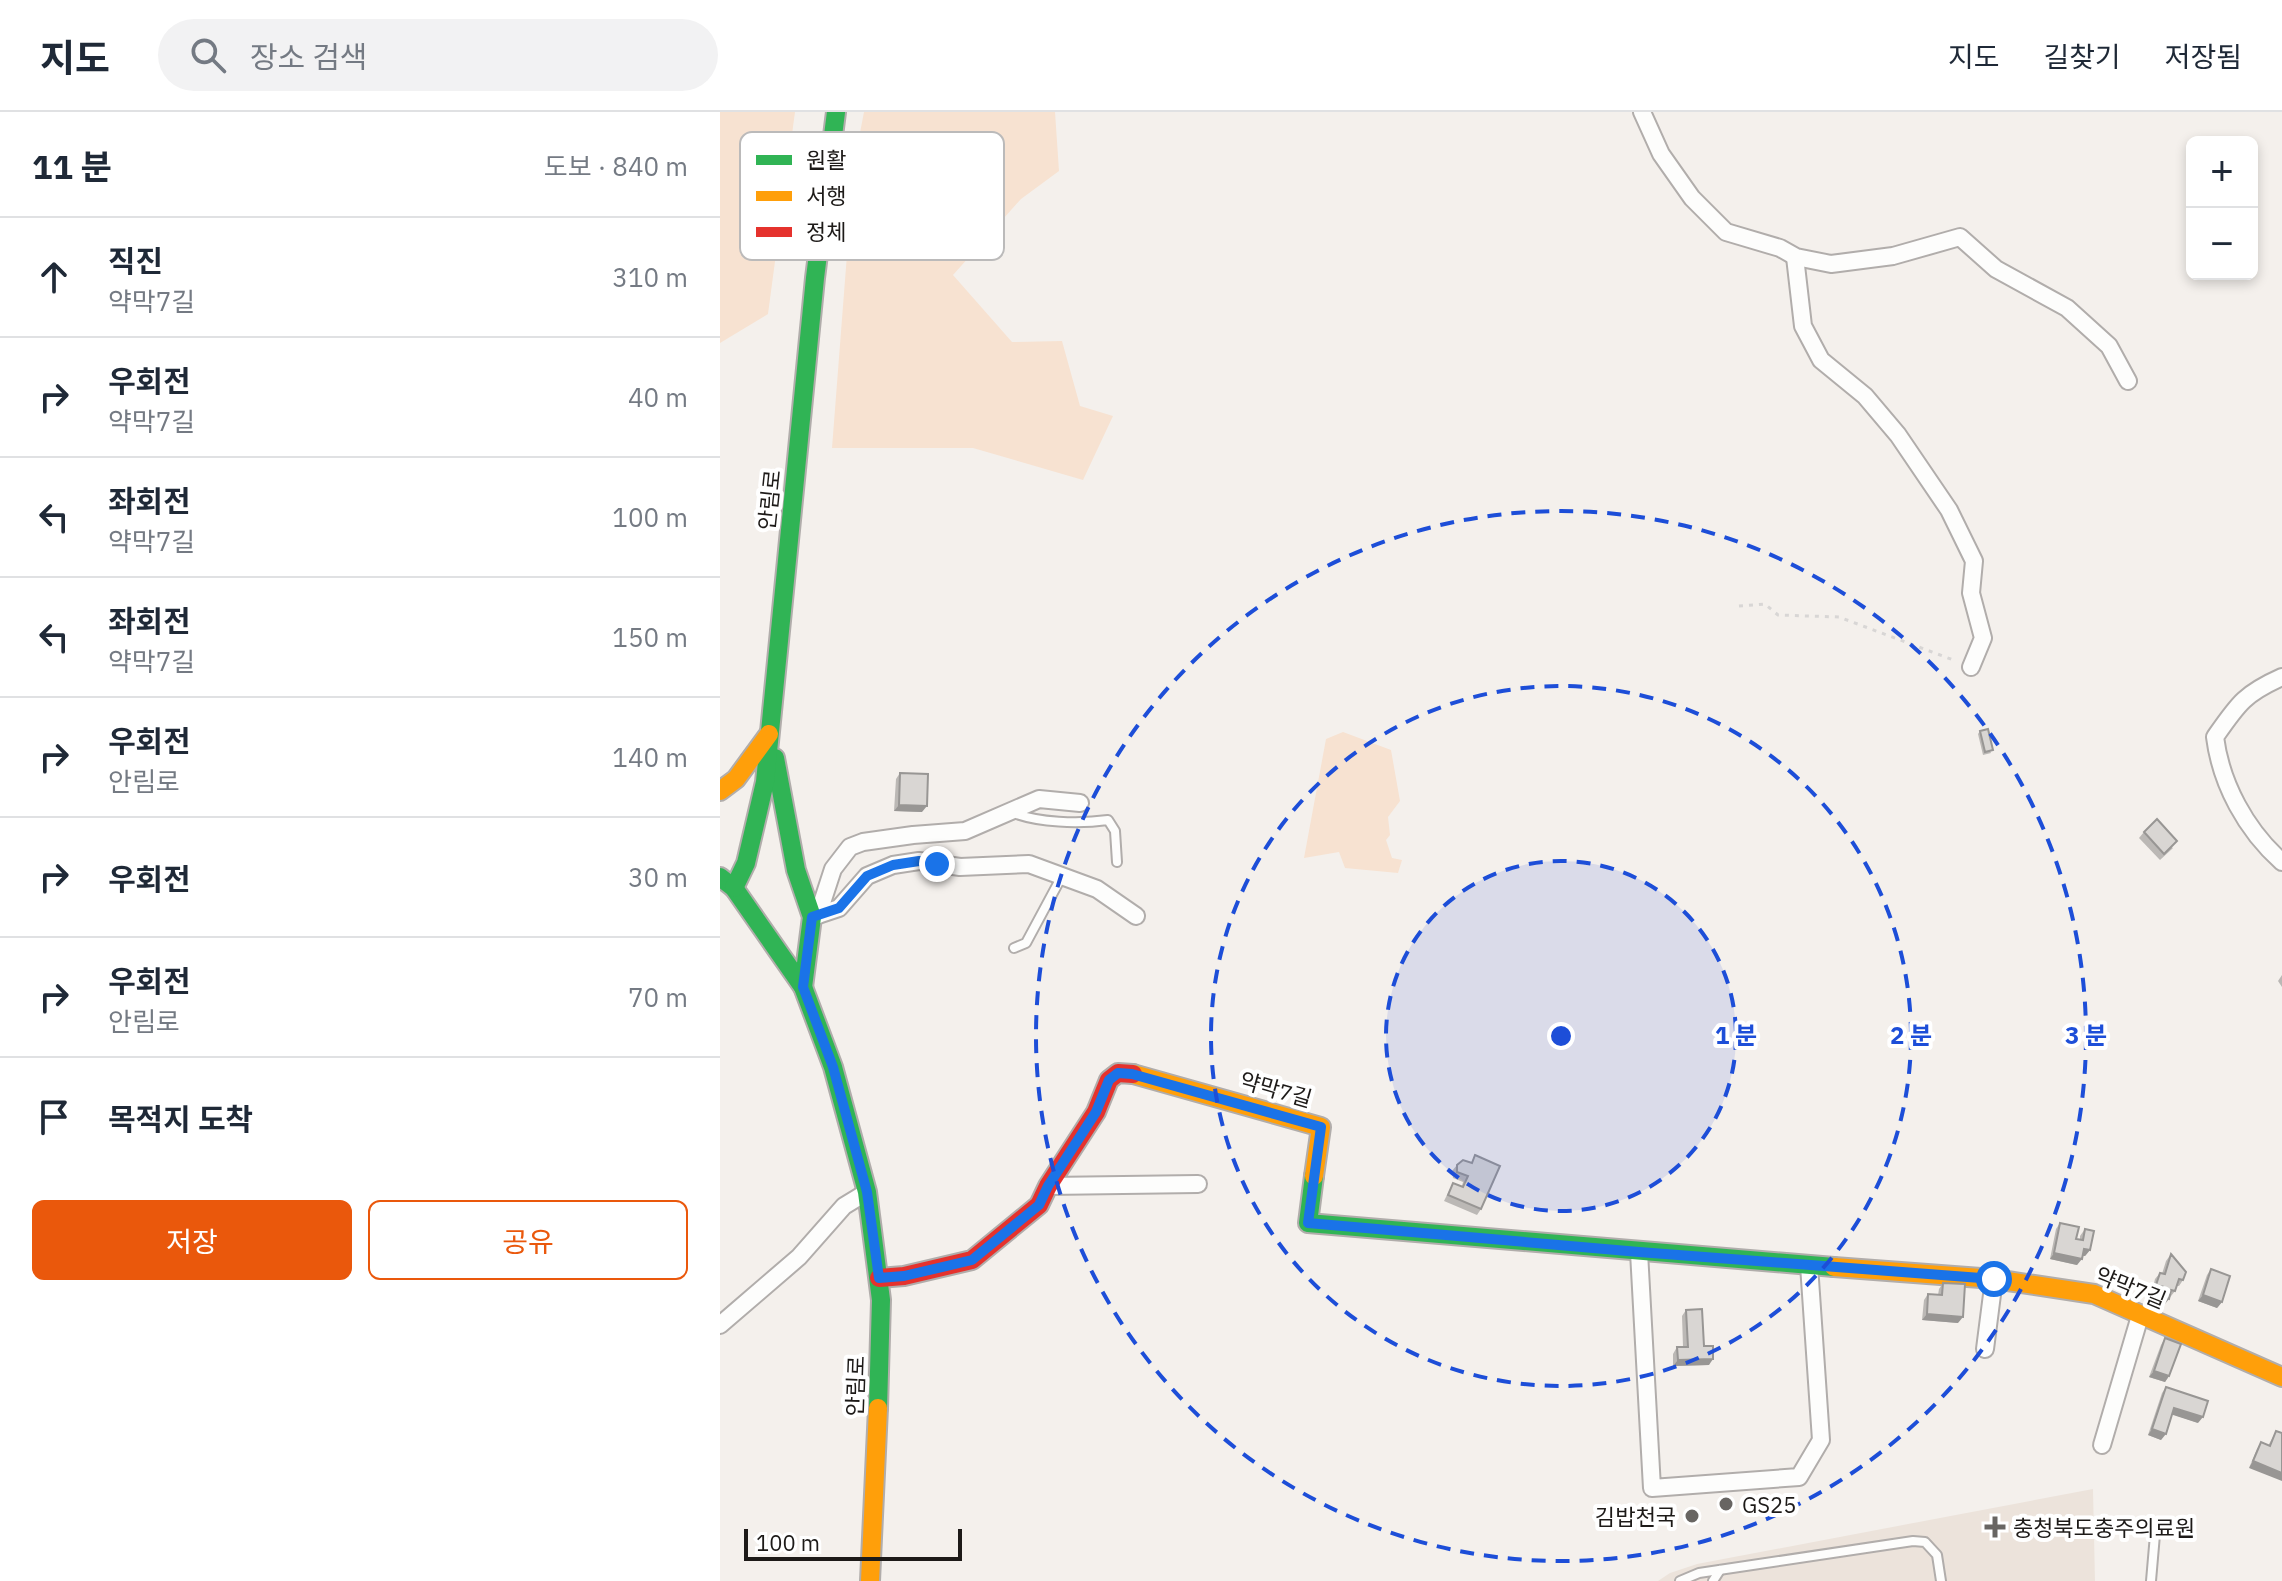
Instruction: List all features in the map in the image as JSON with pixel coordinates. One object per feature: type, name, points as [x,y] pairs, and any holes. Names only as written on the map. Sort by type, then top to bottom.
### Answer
[{"type":"street","name":"안림로","points":[[833,132],[836,112]]},
{"type":"street","points":[[1642,112],[1661,154],[1692,198],[1726,232],[1780,248],[1795,257],[1831,264],[1893,256],[1960,237],[1996,269],[2067,308],[2109,346],[2128,381]]},
{"type":"street","points":[[1795,257],[1803,326],[1821,360],[1865,396],[1898,435],[1949,510],[1974,561],[1971,593],[1983,638],[1971,667]]},
{"type":"street","name":"안림로","points":[[817,260],[765,782],[746,863],[727,882],[803,987],[833,1067],[867,1192],[879,1278],[879,1395],[870,1581]]},
{"type":"street","points":[[2282,677],[2253,690],[2215,737],[2218,763],[2230,793],[2259,836],[2282,862]]},
{"type":"street","points":[[720,791],[736,779],[770,733]]},
{"type":"street","points":[[770,733],[796,870],[815,916]]},
{"type":"street","points":[[803,987],[815,916],[833,869],[850,847],[863,842],[913,835],[965,831],[1039,799],[1080,803]]},
{"type":"street","points":[[815,916],[839,908],[867,876],[893,865],[919,861],[960,867],[1029,864],[1097,889],[1136,916]]},
{"type":"street","name":"약막7길","points":[[879,1278],[904,1276],[972,1260],[1039,1205],[1096,1112],[1109,1080],[1118,1073],[1132,1074],[1321,1127],[1308,1223],[1994,1279],[2094,1294],[2282,1377]]},
{"type":"street","points":[[1048,1186],[1198,1184]]},
{"type":"street","points":[[724,1322],[799,1257],[844,1206],[867,1192]]},
{"type":"street","points":[[1639,1252],[1652,1488],[1799,1477],[1821,1440],[1809,1265]]},
{"type":"street","points":[[1985,1349],[1994,1279]]},
{"type":"street","points":[[2102,1445],[2140,1316]]},
{"type":"lane","points":[[1009,812],[1029,820],[1051,819],[1081,824],[1108,820],[1115,831],[1117,862]]},
{"type":"lane","points":[[1014,948],[1026,943],[1062,876]]},
{"type":"lane","points":[[2151,1581],[2156,1523]]},
{"type":"lane","points":[[1680,1581],[1699,1573],[1913,1541],[1925,1542],[1937,1555],[1941,1581]]},
{"type":"lane","points":[[1713,1581],[1720,1570]]},
{"type":"path","points":[[1739,606],[1765,604],[1778,615],[1839,617],[1971,667]]},
{"type":"shaded area","points":[[720,112],[795,112],[792,132],[740,132],[740,260],[775,260],[768,314],[720,343]]},
{"type":"shaded area","points":[[864,112],[1055,112],[1059,171],[1021,199],[1004,218],[1004,132],[860,132]]},
{"type":"shaded area","points":[[847,260],[966,260],[953,275],[1012,342],[1062,341],[1080,406],[1113,416],[1083,480],[973,448],[832,448]]},
{"type":"shaded area","points":[[1343,732],[1391,750],[1400,801],[1388,817],[1390,835],[1386,840],[1392,858],[1402,860],[1398,873],[1345,868],[1339,852],[1304,858],[1326,739]]},
{"type":"shaded area","name":"충청북도충주의료원","points":[[2093,1489],[2095,1581],[1658,1581],[1670,1573],[1697,1564]]},
{"type":"building","points":[[1988,729],[1993,750],[1985,752],[1980,731]]},
{"type":"building","points":[[900,773],[928,774],[927,806],[899,805]]},
{"type":"building","points":[[2157,819],[2177,841],[2164,854],[2144,832]]},
{"type":"building","points":[[1475,1155],[1500,1166],[1481,1209],[1448,1195],[1453,1183],[1463,1187],[1468,1176],[1457,1172],[1457,1165],[1463,1160],[1472,1163]]},
{"type":"building","points":[[2060,1223],[2079,1227],[2076,1239],[2083,1240],[2085,1229],[2094,1231],[2090,1250],[2084,1249],[2082,1259],[2054,1253]]},
{"type":"building","points":[[2171,1254],[2186,1272],[2183,1280],[2179,1279],[2175,1291],[2171,1290],[2169,1299],[2161,1296],[2164,1287],[2156,1285],[2160,1273],[2165,1274]]},
{"type":"building","points":[[2211,1269],[2230,1276],[2222,1302],[2203,1295]]},
{"type":"building","points":[[1943,1283],[1965,1284],[1963,1317],[1927,1314],[1928,1294],[1942,1295]]},
{"type":"building","points":[[1702,1309],[1704,1346],[1713,1346],[1713,1359],[1678,1360],[1677,1347],[1688,1347],[1686,1310]]},
{"type":"building","points":[[2165,1338],[2181,1344],[2169,1376],[2154,1371]]},
{"type":"building","points":[[2166,1387],[2208,1401],[2203,1417],[2174,1408],[2166,1434],[2152,1429]]},
{"type":"building","points":[[2276,1431],[2282,1433],[2282,1473],[2253,1461],[2261,1442],[2270,1446]]},
{"type":"traffic: fast","points":[[833,132],[836,112]]},
{"type":"traffic: fast","points":[[734,888],[746,863],[765,782],[817,260]]},
{"type":"traffic: fast","points":[[775,758],[796,870],[812,917],[803,987]]},
{"type":"traffic: fast","points":[[720,877],[734,888],[803,987],[833,1067],[867,1192],[881,1300],[878,1408]]},
{"type":"traffic: fast","points":[[1314,1176],[1308,1223],[1834,1267]]},
{"type":"traffic: slow","points":[[720,791],[736,779],[769,734]]},
{"type":"traffic: slow","points":[[1133,1074],[1321,1127],[1314,1176]]},
{"type":"traffic: slow","points":[[1834,1267],[1994,1279],[2094,1294],[2282,1377]]},
{"type":"traffic: slow","points":[[870,1581],[878,1408]]},
{"type":"traffic: jam","points":[[879,1278],[904,1276],[972,1260],[1039,1205],[1096,1112],[1109,1080],[1118,1073],[1133,1074]]},
{"type":"place","name":"GS25","points":[[1726,1504]]},
{"type":"place","name":"김밥천국","points":[[1692,1516]]},
{"type":"place","name":"충청북도충주의료원","points":[[1995,1527]]},
{"type":"route","points":[[937,864],[919,861],[893,865],[867,876],[839,908],[812,917],[803,987],[833,1067],[867,1192],[879,1278],[904,1276],[972,1260],[1039,1205],[1096,1112],[1109,1080],[1118,1073],[1226,1099],[1321,1127],[1308,1223],[1994,1279]]}]
